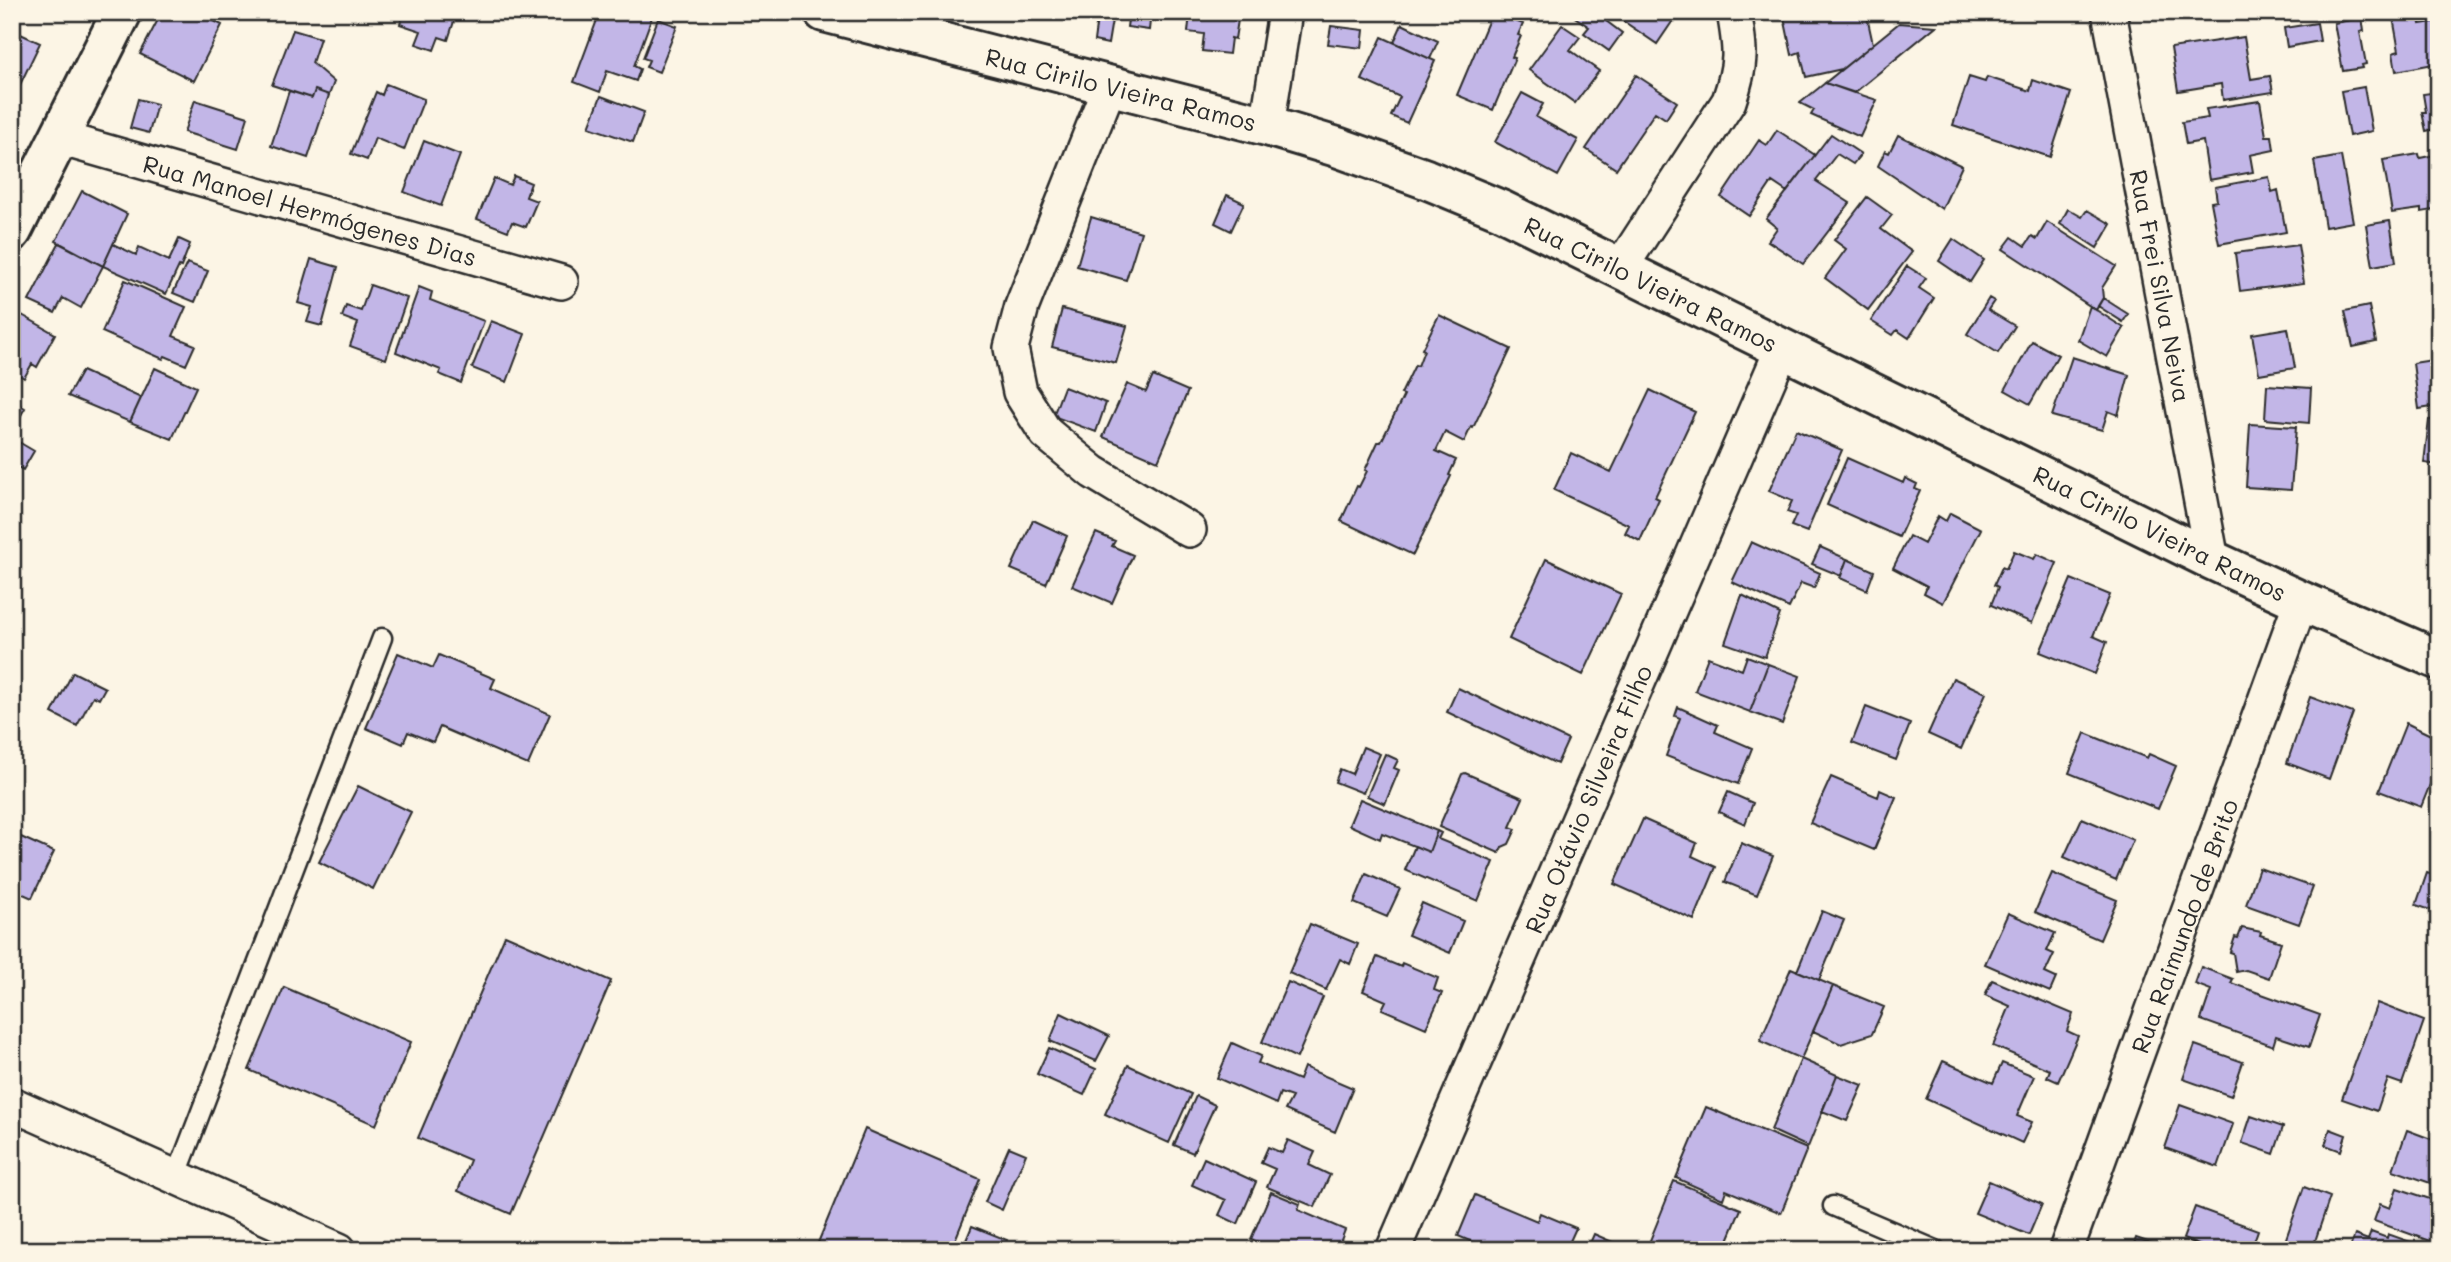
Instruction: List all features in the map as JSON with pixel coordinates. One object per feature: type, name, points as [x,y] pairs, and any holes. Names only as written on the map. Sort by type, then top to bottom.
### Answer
[{"type":"main road","points":[[12,231],[122,12]]},
{"type":"main road","name":"Rua Cirilo Vieira Ramos","points":[[824,12],[876,19],[1109,87],[1267,126],[1337,147],[1501,209],[2212,560],[2439,660]]},
{"type":"street","points":[[1267,126],[1285,12]]},
{"type":"street","points":[[1621,267],[1729,101],[1739,73],[1740,45],[1734,12]]},
{"type":"street","name":"Rua Frei Silva Neiva","points":[[2109,12],[2212,560]]},
{"type":"street","points":[[1109,87],[1021,306],[1011,348],[1020,392],[1046,433],[1093,472],[1189,530]]},
{"type":"street","name":"Rua Manoel Hermógenes Dias","points":[[58,138],[561,282]]},
{"type":"street","name":"Rua Otávio Silveira Filho","points":[[1393,1250],[1783,349]]},
{"type":"street","name":"Rua Raimundo de Brito","points":[[2066,1250],[2301,601]]},
{"type":"street","points":[[12,1104],[339,1250]]},
{"type":"lane","points":[[176,1177],[382,638]]},
{"type":"lane","points":[[1833,1206],[1936,1250]]},
{"type":"building","points":[[162,12],[196,12],[222,25],[194,81],[140,54]]},
{"type":"building","points":[[404,12],[457,12],[448,40],[439,37],[434,50],[416,44],[421,31],[400,24]]},
{"type":"building","points":[[600,12],[641,12],[652,17],[634,66],[640,69],[636,81],[607,71],[600,92],[574,82]]},
{"type":"building","points":[[1129,12],[1151,12],[1149,30],[1127,27]]},
{"type":"building","points":[[1207,12],[1235,12],[1233,20],[1238,20],[1235,39],[1231,38],[1229,54],[1202,51],[1204,34],[1188,32],[1190,14],[1207,15]]},
{"type":"building","points":[[1492,12],[1523,24],[1512,57],[1515,58],[1493,110],[1457,95]]},
{"type":"building","points":[[1574,12],[1594,12],[1622,33],[1609,51],[1584,33],[1589,27],[1572,15]]},
{"type":"building","points":[[1610,12],[1665,12],[1674,19],[1657,44]]},
{"type":"building","points":[[1783,12],[1866,12],[1873,44],[1842,69],[1806,77],[1800,52],[1792,55]]},
{"type":"building","points":[[2392,12],[2418,12],[2420,24],[2439,21],[2439,63],[2396,71],[2393,53],[2399,51]]},
{"type":"building","points":[[1097,18],[1112,20],[1108,44],[1094,41]]},
{"type":"building","points":[[2362,18],[2364,31],[2360,32],[2366,64],[2362,65],[2363,68],[2343,71],[2334,23]]},
{"type":"building","points":[[658,19],[677,26],[659,72],[646,67],[649,60],[643,58]]},
{"type":"building","points":[[1899,23],[1936,26],[1854,93],[1825,83]]},
{"type":"building","points":[[2317,23],[2320,41],[2287,47],[2284,28]]},
{"type":"building","points":[[1402,24],[1438,41],[1430,59],[1394,42]]},
{"type":"building","points":[[1562,25],[1580,37],[1570,50],[1599,71],[1575,103],[1529,70]]},
{"type":"building","points":[[1331,26],[1364,30],[1362,48],[1328,44]]},
{"type":"building","points":[[12,30],[40,43],[18,89],[12,86]]},
{"type":"building","points":[[293,30],[320,38],[312,63],[334,82],[329,95],[315,90],[312,98],[272,85]]},
{"type":"building","points":[[1382,37],[1435,61],[1407,123],[1391,116],[1400,97],[1362,80]]},
{"type":"building","points":[[2244,37],[2251,79],[2270,76],[2273,92],[2223,100],[2221,84],[2178,91],[2171,48]]},
{"type":"building","points":[[1636,75],[1677,102],[1666,119],[1655,112],[1616,169],[1586,149]]},
{"type":"building","points":[[1969,77],[1985,82],[1987,77],[2030,91],[2033,80],[2071,93],[2050,157],[1953,125]]},
{"type":"building","points":[[1825,83],[1877,100],[1860,137],[1811,115],[1814,110],[1800,103]]},
{"type":"building","points":[[386,84],[424,99],[404,150],[375,138],[367,160],[351,154],[376,92],[382,95]]},
{"type":"building","points":[[2364,87],[2372,131],[2349,136],[2341,91]]},
{"type":"building","points":[[315,90],[329,95],[308,158],[271,146],[289,91],[312,98]]},
{"type":"building","points":[[2439,92],[2439,128],[2426,131],[2422,112],[2426,112],[2423,94]]},
{"type":"building","points":[[1522,93],[1543,104],[1536,117],[1578,140],[1558,176],[1495,142]]},
{"type":"building","points":[[601,96],[644,112],[633,142],[589,127]]},
{"type":"building","points":[[138,99],[157,104],[149,133],[130,128]]},
{"type":"building","points":[[195,100],[248,117],[238,149],[184,132]]},
{"type":"building","points":[[2260,101],[2266,136],[2272,136],[2274,150],[2250,155],[2253,172],[2209,180],[2203,141],[2186,144],[2182,122],[2208,118],[2206,109]]},
{"type":"building","points":[[1777,130],[1815,155],[1787,192],[1772,182],[1749,216],[1721,197],[1759,140],[1767,145]]},
{"type":"building","points":[[1831,134],[1861,154],[1853,164],[1837,154],[1816,181],[1850,203],[1803,264],[1768,241],[1777,228],[1766,219]]},
{"type":"building","points":[[1898,135],[1962,166],[1942,209],[1878,166],[1885,151],[1889,153]]},
{"type":"building","points":[[424,141],[460,155],[441,206],[404,192]]},
{"type":"building","points":[[2419,154],[2420,158],[2439,154],[2439,209],[2392,213],[2383,160]]},
{"type":"building","points":[[2341,156],[2353,222],[2325,227],[2314,161]]},
{"type":"building","points":[[514,176],[531,183],[526,197],[537,201],[526,227],[512,222],[508,231],[477,219],[494,178],[510,185]]},
{"type":"building","points":[[2269,177],[2272,192],[2278,190],[2286,232],[2219,244],[2211,202],[2217,201],[2215,187]]},
{"type":"building","points":[[82,191],[127,214],[103,266],[56,241]]},
{"type":"building","points":[[1227,195],[1244,203],[1231,231],[1215,223]]},
{"type":"building","points":[[1867,197],[1892,215],[1881,229],[1912,252],[1868,310],[1825,278],[1846,249],[1834,240]]},
{"type":"building","points":[[2068,209],[2082,217],[2087,210],[2111,224],[2097,248],[2060,224]]},
{"type":"building","points":[[1091,217],[1141,232],[1126,280],[1077,266]]},
{"type":"building","points":[[2390,221],[2396,262],[2373,266],[2366,225]]},
{"type":"building","points":[[2047,222],[2116,266],[2102,288],[2103,298],[2096,310],[2003,249],[2012,237],[2025,246],[2032,236],[2037,239]]},
{"type":"building","points":[[179,239],[190,244],[166,294],[103,266],[113,244],[136,255],[139,247],[169,261]]},
{"type":"building","points":[[1953,239],[1984,260],[1970,282],[1939,261]]},
{"type":"building","points":[[59,243],[103,266],[81,308],[63,298],[55,313],[29,301]]},
{"type":"building","points":[[2298,245],[2304,283],[2240,291],[2235,253]]},
{"type":"building","points":[[311,259],[338,267],[322,326],[307,322],[312,307],[298,303]]},
{"type":"building","points":[[187,263],[208,271],[195,302],[173,293]]},
{"type":"building","points":[[1907,266],[1926,278],[1919,288],[1934,298],[1909,338],[1897,330],[1893,335],[1871,321]]},
{"type":"building","points":[[125,280],[186,307],[173,336],[195,345],[186,365],[165,356],[163,359],[102,332]]},
{"type":"building","points":[[370,285],[407,298],[386,359],[350,346],[358,323],[342,317],[346,306],[361,311]]},
{"type":"building","points":[[419,287],[432,292],[430,300],[484,321],[461,383],[439,374],[441,370],[396,352]]},
{"type":"building","points":[[1989,298],[1994,301],[1988,310],[2015,326],[1998,353],[1967,334]]},
{"type":"building","points":[[2103,298],[2128,314],[2123,322],[2098,306]]},
{"type":"building","points":[[2090,306],[2124,328],[2107,357],[2078,340]]},
{"type":"building","points":[[2369,306],[2376,342],[2353,347],[2345,311]]},
{"type":"building","points":[[1062,309],[1127,326],[1116,363],[1052,347]]},
{"type":"building","points":[[15,311],[55,334],[37,367],[32,364],[24,378],[12,371],[12,316]]},
{"type":"building","points":[[1439,315],[1511,349],[1464,442],[1445,432],[1436,451],[1456,460],[1413,555],[1341,521],[1367,471],[1365,470],[1378,442],[1381,442],[1404,395],[1401,394],[1415,365],[1418,366],[1424,350],[1422,349]]},
{"type":"building","points":[[491,321],[525,334],[507,382],[472,368]]},
{"type":"building","points":[[2288,328],[2295,368],[2259,374],[2252,334]]},
{"type":"building","points":[[2032,341],[2058,355],[2030,404],[2005,390]]},
{"type":"building","points":[[2072,357],[2129,375],[2118,415],[2108,411],[2102,430],[2052,416]]},
{"type":"building","points":[[2439,359],[2439,406],[2419,409],[2413,363]]},
{"type":"building","points":[[155,368],[196,387],[172,439],[130,422]]},
{"type":"building","points":[[82,371],[141,398],[130,422],[68,396]]},
{"type":"building","points":[[1153,376],[1188,391],[1158,461],[1103,437],[1127,384],[1146,392]]},
{"type":"building","points":[[2267,385],[2311,388],[2309,423],[2265,419]]},
{"type":"building","points":[[1064,387],[1106,403],[1096,432],[1053,416]]},
{"type":"building","points":[[1650,390],[1695,412],[1655,497],[1659,499],[1640,541],[1625,533],[1629,525],[1554,490],[1571,453],[1611,472]]},
{"type":"building","points":[[12,400],[25,408],[12,431]]},
{"type":"building","points":[[2439,419],[2439,465],[2424,463],[2429,420]]},
{"type":"building","points":[[2250,424],[2296,427],[2291,490],[2246,487]]},
{"type":"building","points":[[1796,430],[1842,450],[1807,532],[1791,526],[1796,515],[1787,512],[1792,501],[1769,491]]},
{"type":"building","points":[[12,438],[34,451],[23,470],[12,464]]},
{"type":"building","points":[[1847,458],[1903,483],[1905,478],[1917,484],[1915,489],[1920,491],[1899,537],[1827,505]]},
{"type":"building","points":[[1950,513],[1981,529],[1943,603],[1924,593],[1927,586],[1893,568],[1909,536],[1924,544],[1938,516],[1946,521]]},
{"type":"building","points":[[1033,520],[1067,536],[1046,584],[1011,569]]},
{"type":"building","points":[[1096,533],[1115,541],[1112,546],[1133,555],[1112,603],[1072,586]]},
{"type":"building","points":[[1751,542],[1820,573],[1814,588],[1801,583],[1789,608],[1732,582]]},
{"type":"building","points":[[1820,547],[1847,559],[1841,576],[1812,564]]},
{"type":"building","points":[[2014,551],[2034,559],[2037,554],[2057,563],[2032,623],[1991,605],[1998,587],[1994,585],[2002,567],[2006,569]]},
{"type":"building","points":[[1546,559],[1621,594],[1583,675],[1509,639]]},
{"type":"building","points":[[1847,559],[1874,571],[1867,590],[1840,578]]},
{"type":"building","points":[[2071,579],[2110,595],[2093,636],[2107,642],[2095,674],[2040,652]]},
{"type":"building","points":[[1742,595],[1780,614],[1765,657],[1725,643]]},
{"type":"building","points":[[398,653],[433,668],[439,655],[495,679],[491,688],[550,714],[528,765],[440,727],[433,742],[408,732],[403,744],[366,728]]},
{"type":"building","points":[[1747,656],[1768,664],[1750,712],[1695,691],[1708,657],[1742,670]]},
{"type":"building","points":[[1768,664],[1800,676],[1782,724],[1750,712]]},
{"type":"building","points":[[73,672],[105,688],[99,699],[93,696],[77,726],[52,713]]},
{"type":"building","points":[[1953,678],[1986,693],[1961,749],[1928,734]]},
{"type":"building","points":[[1458,688],[1568,740],[1557,764],[1447,712]]},
{"type":"building","points":[[2310,697],[2353,713],[2329,779],[2287,763]]},
{"type":"building","points":[[1678,707],[1718,725],[1715,732],[1752,748],[1738,784],[1666,756],[1680,718],[1675,716]]},
{"type":"building","points":[[1866,707],[1910,724],[1896,760],[1852,743]]},
{"type":"building","points":[[2406,723],[2439,739],[2439,762],[2421,807],[2379,791]]},
{"type":"building","points":[[2085,733],[2147,758],[2149,754],[2176,766],[2158,809],[2069,773]]},
{"type":"building","points":[[1363,747],[1380,754],[1363,793],[1335,782],[1340,769],[1352,774]]},
{"type":"building","points":[[1385,754],[1398,760],[1394,768],[1399,770],[1385,804],[1367,796]]},
{"type":"building","points":[[1462,774],[1523,798],[1510,827],[1516,829],[1509,844],[1502,847],[1499,853],[1439,827]]},
{"type":"building","points":[[1831,777],[1878,797],[1880,790],[1896,797],[1874,850],[1810,823]]},
{"type":"building","points":[[358,786],[411,812],[373,889],[319,862]]},
{"type":"building","points":[[1728,792],[1753,803],[1745,824],[1719,812]]},
{"type":"building","points":[[1360,799],[1437,831],[1429,852],[1382,833],[1380,839],[1349,825]]},
{"type":"building","points":[[2082,818],[2133,840],[2116,880],[2064,857]]},
{"type":"building","points":[[1643,819],[1697,843],[1692,856],[1716,867],[1694,920],[1614,884]]},
{"type":"building","points":[[1437,831],[1441,833],[1438,839],[1494,862],[1478,901],[1405,870],[1415,846],[1429,852]]},
{"type":"building","points":[[12,833],[54,852],[32,898],[12,889]]},
{"type":"building","points":[[1741,843],[1773,856],[1757,895],[1725,882]]},
{"type":"building","points":[[2259,868],[2313,887],[2299,924],[2246,905]]},
{"type":"building","points":[[2052,873],[2117,900],[2100,940],[2035,912]]},
{"type":"building","points":[[2427,873],[2439,877],[2439,913],[2416,905]]},
{"type":"building","points":[[1366,874],[1400,889],[1387,917],[1354,903]]},
{"type":"building","points":[[1422,903],[1463,921],[1450,953],[1408,935]]},
{"type":"building","points":[[1822,911],[1844,920],[1819,980],[1797,971]]},
{"type":"building","points":[[2008,913],[2055,933],[2047,951],[2054,954],[2045,973],[2056,978],[2050,992],[1985,964]]},
{"type":"building","points":[[1310,924],[1358,944],[1350,964],[1340,959],[1326,990],[1289,973]]},
{"type":"building","points":[[2242,928],[2261,932],[2260,935],[2281,942],[2269,978],[2246,970],[2236,972],[2233,953],[2230,952],[2235,937],[2238,938]]},
{"type":"building","points":[[505,935],[611,981],[511,1214],[458,1191],[470,1160],[418,1138]]},
{"type":"building","points":[[1377,957],[1401,967],[1402,963],[1438,978],[1434,990],[1442,993],[1426,1028],[1382,1009],[1386,1001],[1363,991]]},
{"type":"building","points":[[2201,967],[2233,979],[2231,983],[2320,1015],[2309,1047],[2276,1036],[2273,1046],[2201,1020],[2211,990],[2195,984]]},
{"type":"building","points":[[1791,968],[1833,986],[1801,1059],[1760,1041]]},
{"type":"building","points":[[1992,980],[2073,1014],[2067,1031],[2078,1036],[2058,1082],[2047,1077],[2050,1070],[1993,1046],[2010,1006],[1985,995]]},
{"type":"building","points":[[1288,982],[1323,997],[1297,1058],[1262,1042]]},
{"type":"building","points":[[1833,986],[1884,1007],[1872,1034],[1841,1044],[1813,1031]]},
{"type":"building","points":[[284,987],[411,1042],[376,1125],[249,1070]]},
{"type":"building","points":[[2377,1003],[2424,1021],[2402,1084],[2388,1079],[2377,1111],[2342,1099]]},
{"type":"building","points":[[1061,1013],[1109,1036],[1096,1061],[1050,1041]]},
{"type":"building","points":[[1232,1043],[1261,1056],[1258,1063],[1299,1080],[1304,1067],[1353,1088],[1335,1132],[1285,1110],[1292,1097],[1280,1093],[1276,1104],[1217,1078]]},
{"type":"building","points":[[2195,1045],[2243,1062],[2231,1096],[2183,1079]]},
{"type":"building","points":[[1049,1048],[1096,1069],[1084,1095],[1037,1074]]},
{"type":"building","points":[[1801,1059],[1837,1075],[1808,1147],[1771,1130]]},
{"type":"building","points":[[1943,1061],[1993,1083],[2002,1063],[2034,1076],[2017,1116],[2032,1122],[2022,1143],[1926,1099]]},
{"type":"building","points":[[1128,1065],[1191,1094],[1169,1143],[1105,1114]]},
{"type":"building","points":[[1837,1075],[1863,1085],[1847,1121],[1822,1111]]},
{"type":"building","points":[[1196,1096],[1215,1105],[1193,1153],[1174,1145]]},
{"type":"building","points":[[2180,1105],[2233,1124],[2218,1167],[2165,1148]]},
{"type":"building","points":[[1706,1107],[1807,1149],[1781,1213],[1726,1190],[1723,1199],[1676,1178]]},
{"type":"building","points":[[2251,1116],[2283,1127],[2274,1154],[2242,1143]]},
{"type":"building","points":[[865,1129],[980,1179],[951,1250],[815,1250]]},
{"type":"building","points":[[2330,1129],[2346,1135],[2341,1151],[2325,1145]]},
{"type":"building","points":[[2407,1130],[2439,1142],[2439,1186],[2393,1170]]},
{"type":"building","points":[[1288,1140],[1315,1152],[1309,1165],[1330,1175],[1315,1207],[1267,1187],[1275,1169],[1261,1163],[1268,1147],[1282,1153]]},
{"type":"building","points":[[1009,1147],[1026,1154],[1002,1210],[985,1202]]},
{"type":"building","points":[[1204,1158],[1256,1182],[1238,1224],[1219,1215],[1226,1200],[1192,1185]]},
{"type":"building","points":[[1674,1181],[1741,1209],[1724,1250],[1647,1248]]},
{"type":"building","points":[[1989,1181],[2042,1204],[2029,1235],[1975,1213]]},
{"type":"building","points":[[2304,1187],[2330,1197],[2312,1250],[2282,1250]]},
{"type":"building","points":[[2397,1188],[2439,1202],[2438,1244],[2374,1221],[2380,1204],[2390,1208]]},
{"type":"building","points":[[1271,1192],[1300,1204],[1298,1210],[1345,1230],[1337,1250],[1276,1250],[1251,1239]]},
{"type":"building","points":[[1475,1195],[1537,1221],[1540,1213],[1576,1228],[1566,1250],[1491,1250],[1458,1236]]},
{"type":"building","points":[[2195,1207],[2258,1230],[2251,1250],[2212,1250],[2183,1239]]},
{"type":"building","points":[[972,1226],[1007,1240],[1004,1250],[962,1250]]},
{"type":"building","points":[[2371,1232],[2387,1238],[2388,1234],[2430,1249],[2349,1250],[2355,1235],[2368,1240]]},
{"type":"building","points":[[1594,1234],[1617,1244],[1614,1250],[1587,1250]]},
{"type":"building","points":[[2136,1238],[2157,1245],[2155,1250],[2132,1250]]}]
